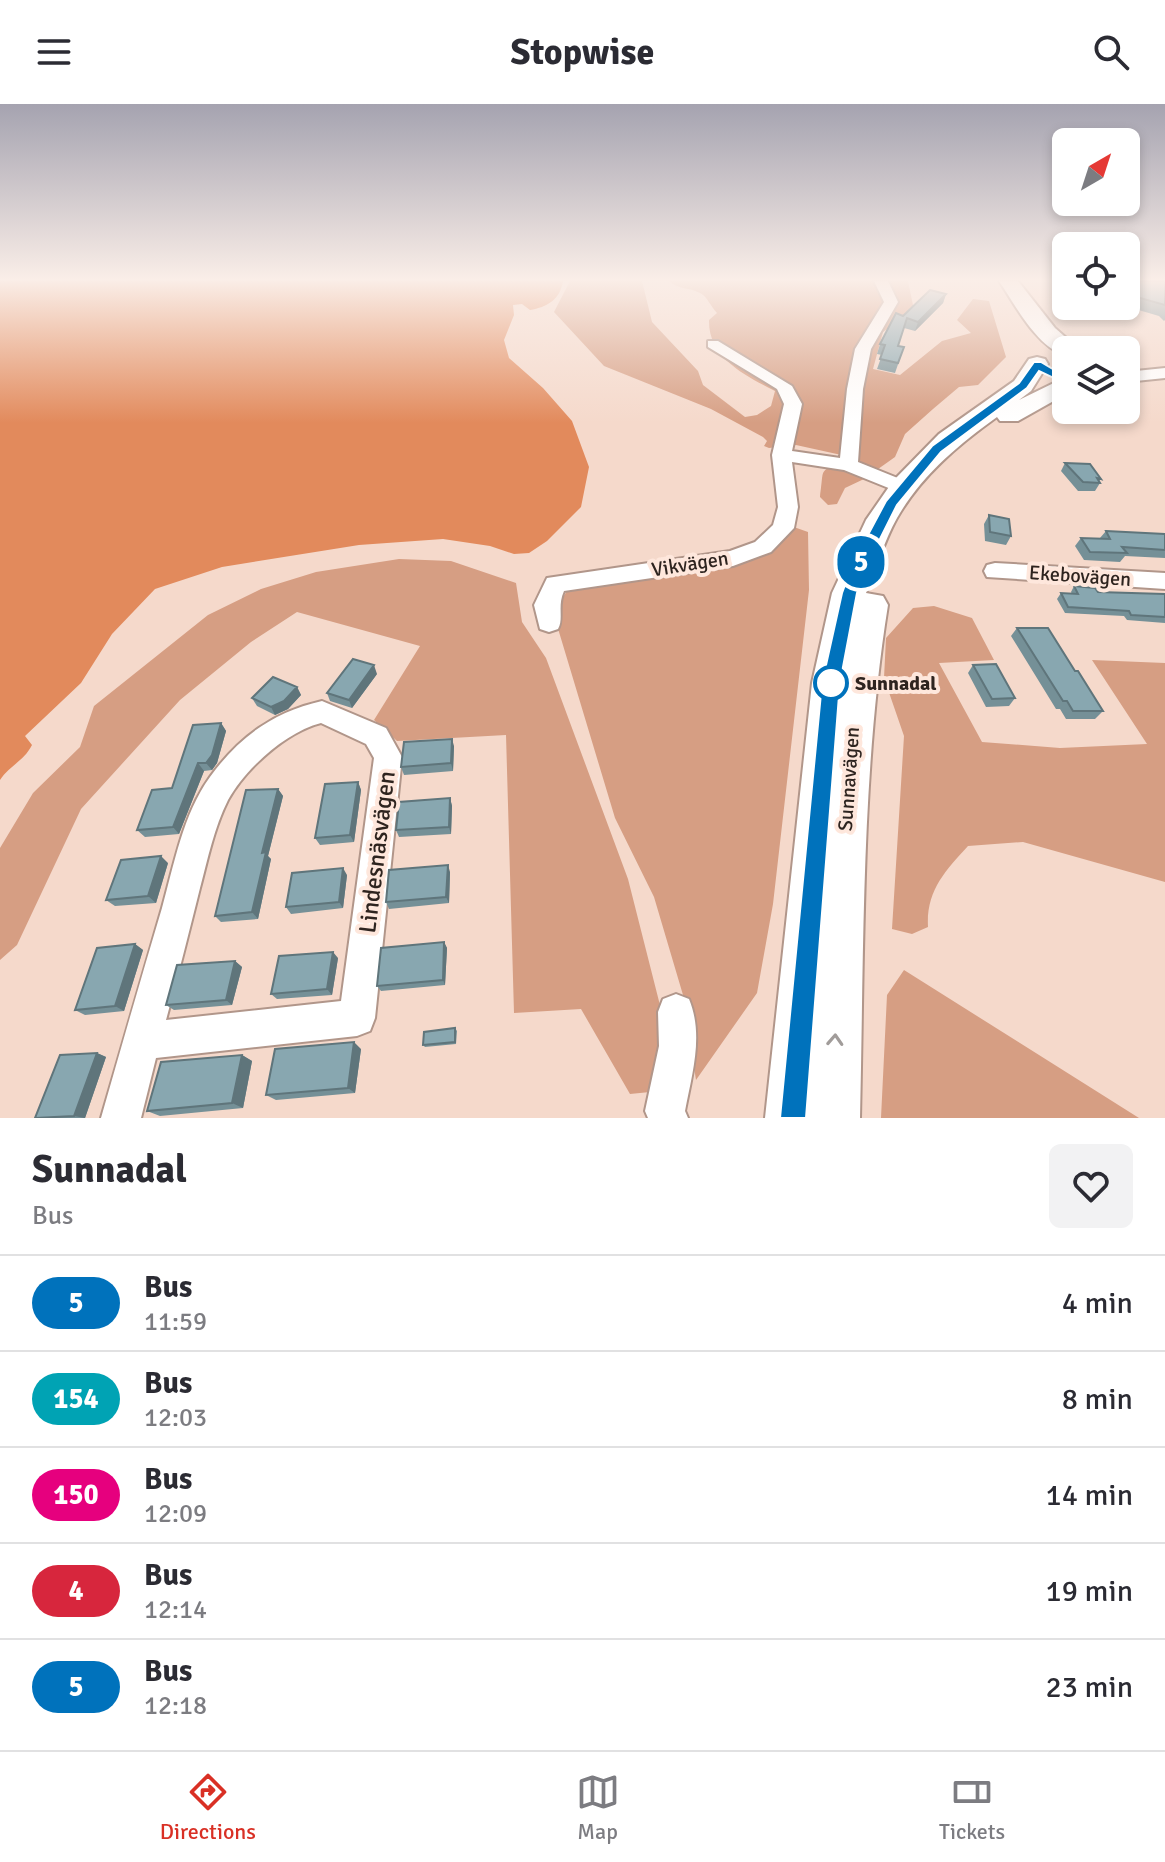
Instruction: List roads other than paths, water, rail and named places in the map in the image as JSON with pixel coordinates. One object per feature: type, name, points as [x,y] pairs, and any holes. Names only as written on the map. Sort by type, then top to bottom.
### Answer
[{"type":"highway","points":[[1029,328],[1052,357]]},
{"type":"highway","points":[[1043,328],[1052,347]]},
{"type":"highway","name":"Sunnavägen","points":[[793,1118],[816,835],[837,645],[849,593],[881,520],[903,487],[948,440],[1052,368]]},
{"type":"highway","name":"Sunnavägen","points":[[832,1118],[846,815],[856,688],[862,643],[877,583],[903,523],[920,495],[948,462],[996,423],[1052,370]]},
{"type":"street","points":[[848,465],[863,349],[875,328]]},
{"type":"street","name":"Vikvägen","points":[[549,623],[546,605],[555,584],[717,562],[763,547],[783,528],[788,514],[782,455],[793,404],[784,386],[713,344]]},
{"type":"street","points":[[1140,365],[1165,363]]},
{"type":"street","points":[[1140,376],[1165,373]]},
{"type":"street","points":[[782,455],[848,465],[903,487]]},
{"type":"street","name":"Ekebovägen","points":[[995,571],[1165,581]]},
{"type":"street","name":"Lindesnäsvägen","points":[[121,1118],[142,1041],[200,829],[219,788],[252,750],[296,718],[322,712],[376,736],[388,757],[357,1018],[142,1041]]},
{"type":"street","points":[[668,1118],[665,1111],[678,1046],[676,1012]]},
{"type":"place","name":"Sunnadal","points":[[831,683]]}]
